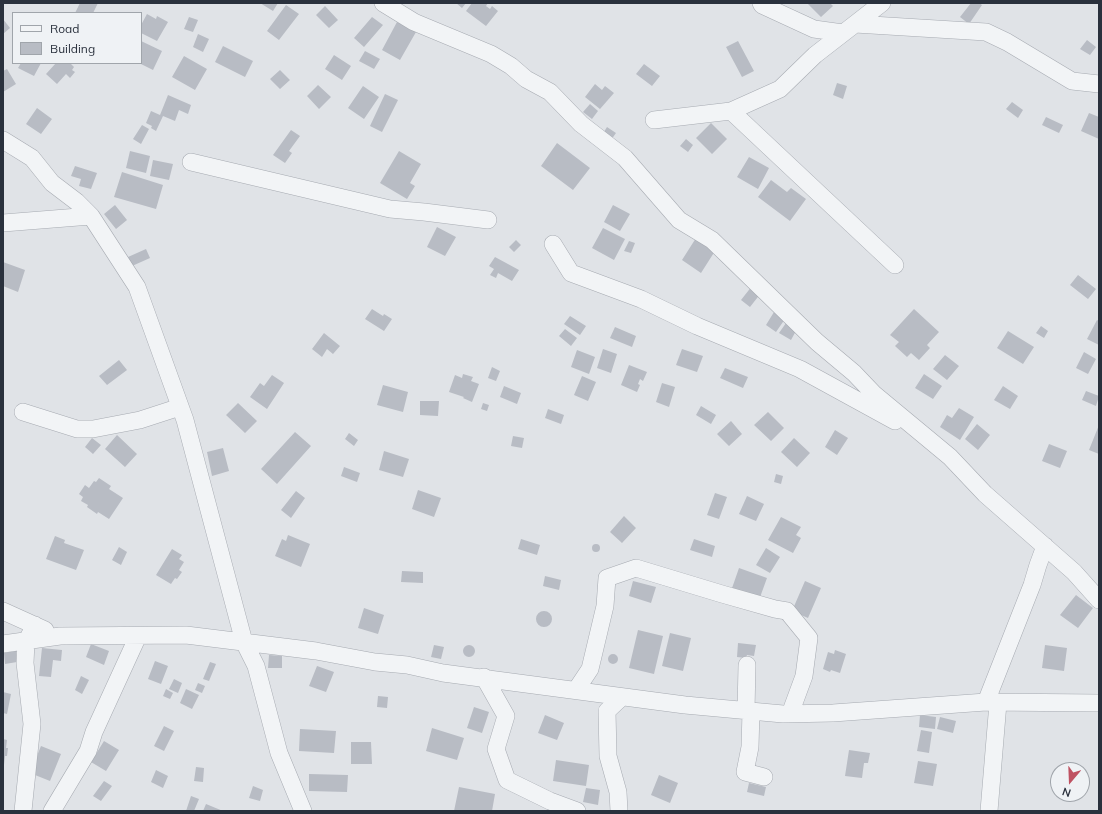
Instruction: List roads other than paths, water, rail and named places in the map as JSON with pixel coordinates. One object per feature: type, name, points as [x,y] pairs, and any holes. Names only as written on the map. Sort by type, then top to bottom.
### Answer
[{"type":"street","points":[[383,3],[414,22],[491,54],[511,66],[526,80],[550,92],[581,124],[625,158],[679,220],[712,240],[817,342],[854,373],[874,394],[950,457],[985,494],[1074,572],[1099,600]]},
{"type":"street","points":[[761,3],[762,5],[814,29],[986,32],[1007,42],[1072,81],[1099,84]]},
{"type":"street","points":[[654,120],[731,111],[780,89],[815,55],[882,3]]},
{"type":"street","points":[[731,111],[895,265]]},
{"type":"street","points":[[3,140],[32,158],[52,183],[77,202],[90,216],[137,287],[180,408],[244,642],[256,666],[279,753],[303,811]]},
{"type":"street","points":[[191,162],[390,209],[488,220]]},
{"type":"street","points":[[3,223],[90,216]]},
{"type":"street","points":[[553,244],[571,273],[641,299],[698,326],[800,369],[932,442]]},
{"type":"street","points":[[22,412],[78,429],[93,429],[140,420],[180,408]]},
{"type":"street","points":[[989,811],[992,702],[1045,546]]},
{"type":"street","points":[[576,690],[590,669],[605,606],[607,578],[636,568],[722,594],[787,611],[809,638],[804,676],[790,714]]},
{"type":"street","points":[[3,611],[60,636]]},
{"type":"street","points":[[23,811],[32,724],[25,663],[26,641],[34,625]]},
{"type":"street","points":[[3,644],[60,636],[186,635],[316,651],[375,662],[407,665],[443,673],[484,677],[685,705],[790,714],[833,713],[992,702],[1099,703]]},
{"type":"street","points":[[52,811],[88,750],[94,732],[138,636]]},
{"type":"street","points":[[747,665],[750,747],[745,772],[764,777]]},
{"type":"street","points":[[484,677],[506,716],[496,749],[507,780],[550,801],[577,811]]},
{"type":"street","points":[[619,811],[618,792],[608,756],[607,711],[622,696]]}]
